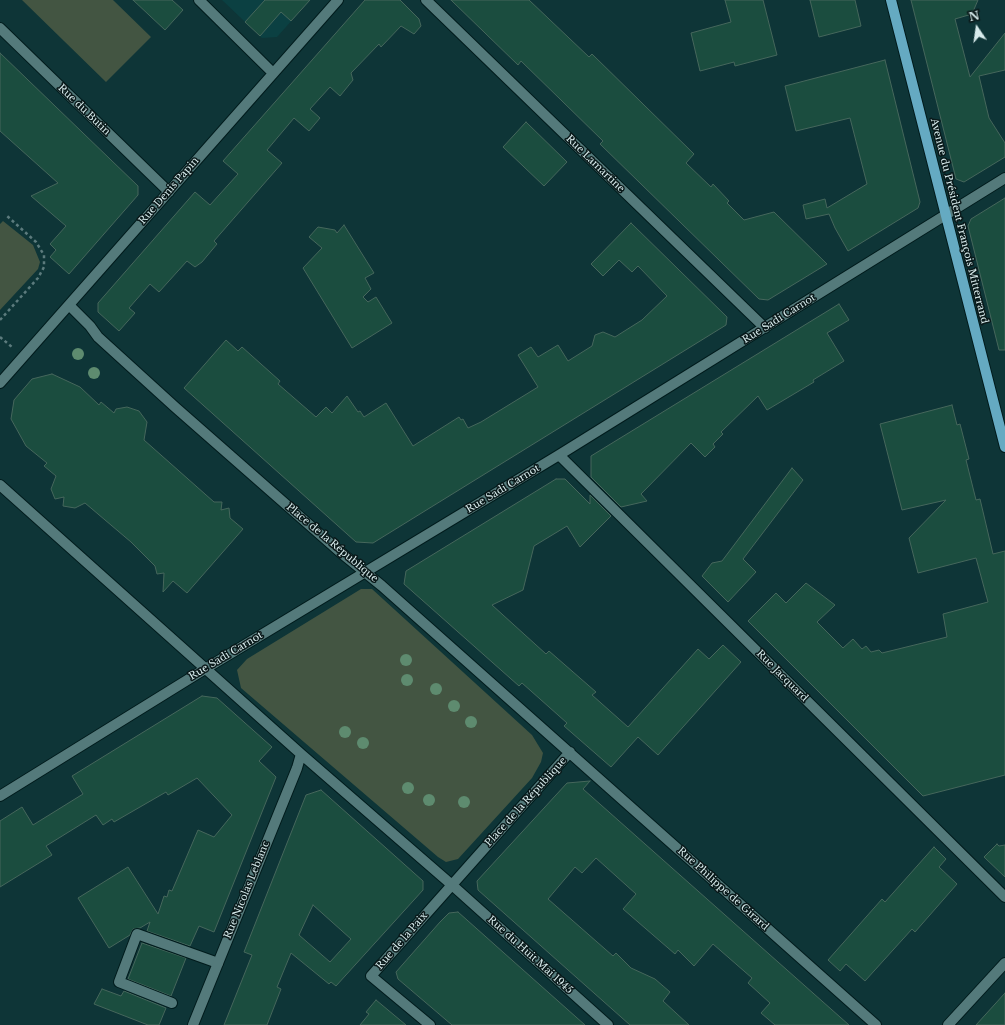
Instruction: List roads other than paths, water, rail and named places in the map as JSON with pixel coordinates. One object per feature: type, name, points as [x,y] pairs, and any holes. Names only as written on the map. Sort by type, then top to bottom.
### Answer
[{"type":"main road","name":"Avenue du Président François Mitterrand","points":[[891,0],[1005,447]]},
{"type":"street","points":[[199,0],[273,73]]},
{"type":"street","name":"Rue Denis Papin","points":[[0,383],[338,0]]},
{"type":"street","name":"Rue Lamartine","points":[[426,0],[766,328]]},
{"type":"street","name":"Rue du Butin","points":[[0,28],[169,192]]},
{"type":"street","name":"Rue Sadi Carnot","points":[[0,796],[205,669],[367,572],[766,328],[945,214],[1005,178]]},
{"type":"street","name":"Place de la République","points":[[69,305],[90,326],[98,337],[164,397],[339,551],[367,572],[570,752],[452,885]]},
{"type":"street","name":"Rue Jacquard","points":[[559,455],[1005,897]]},
{"type":"street","points":[[0,485],[300,754],[452,885]]},
{"type":"street","name":"Rue Philippe de Girard","points":[[570,752],[876,1025]]},
{"type":"street","name":"Rue Nicolas Leblanc","points":[[193,1025],[300,754]]},
{"type":"street","name":"Rue de la Paix","points":[[430,1025],[371,976],[452,885]]},
{"type":"street","name":"Rue du Huit Mai 1945","points":[[452,885],[608,1025]]},
{"type":"street","points":[[172,1003],[119,982],[137,934],[218,963]]},
{"type":"street","points":[[948,1025],[1005,963]]}]
